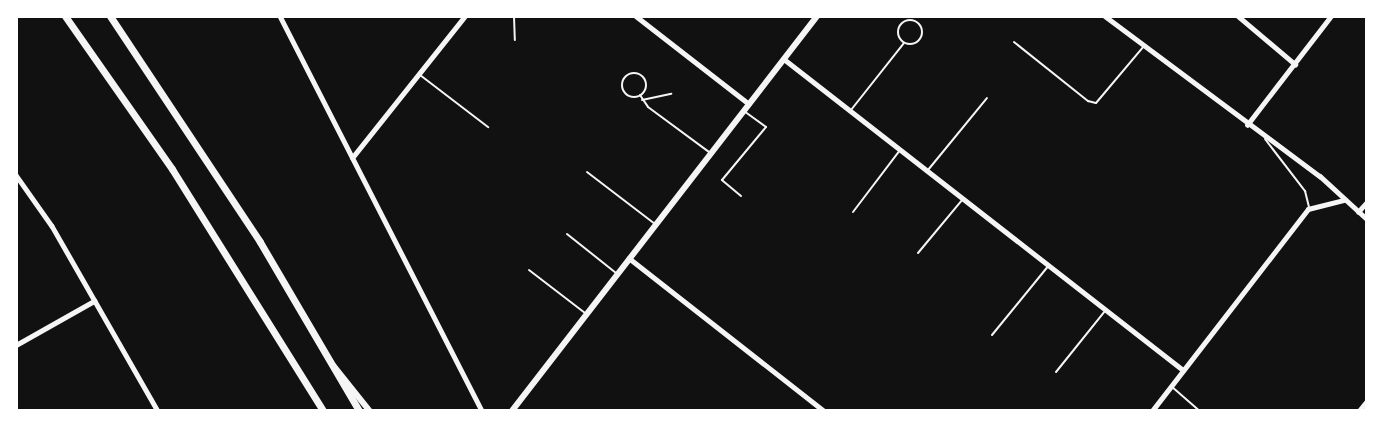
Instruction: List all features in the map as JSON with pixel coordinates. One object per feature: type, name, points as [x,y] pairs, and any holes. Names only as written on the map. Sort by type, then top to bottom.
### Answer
[{"type":"main road","points":[[65,16],[172,169],[316,400],[321,411]]},
{"type":"main road","points":[[110,16],[260,242],[359,411]]},
{"type":"street","points":[[280,16],[482,411]]},
{"type":"street","points":[[352,158],[466,16]]},
{"type":"street","points":[[636,16],[749,104]]},
{"type":"street","points":[[512,411],[628,258],[817,16]]},
{"type":"street","points":[[1105,16],[1265,139],[1320,176],[1367,219]]},
{"type":"street","points":[[1238,16],[1295,64]]},
{"type":"street","points":[[1247,125],[1331,16]]},
{"type":"street","points":[[784,58],[1183,370]]},
{"type":"street","points":[[16,175],[94,301],[158,411]]},
{"type":"street","points":[[1152,411],[1308,209],[1345,200]]},
{"type":"street","points":[[1358,212],[1367,202]]},
{"type":"street","points":[[628,258],[824,411]]},
{"type":"street","points":[[16,345],[94,301]]},
{"type":"street","points":[[332,363],[370,411]]},
{"type":"street","points":[[1359,411],[1367,401]]},
{"type":"lane","points":[[514,16],[514,40]]},
{"type":"lane","points":[[916,21],[922,34],[912,45],[904,43],[897,30],[901,23],[916,21]]},
{"type":"lane","points":[[1014,42],[1088,102],[1096,103],[1144,46]]},
{"type":"lane","points":[[851,111],[904,43]]},
{"type":"lane","points":[[640,95],[632,97],[622,87],[627,74],[642,75],[646,82],[640,95],[642,100],[710,153]]},
{"type":"lane","points":[[420,75],[488,127]]},
{"type":"lane","points":[[642,100],[670,94]]},
{"type":"lane","points":[[928,171],[987,98]]},
{"type":"lane","points":[[741,196],[722,180],[766,127],[743,111]]},
{"type":"lane","points":[[1265,139],[1305,191],[1308,209]]},
{"type":"lane","points":[[853,212],[900,150]]},
{"type":"lane","points":[[587,172],[655,224]]},
{"type":"lane","points":[[918,253],[964,199]]},
{"type":"lane","points":[[567,234],[617,273]]},
{"type":"lane","points":[[992,335],[1049,265]]},
{"type":"lane","points":[[529,270],[586,314]]},
{"type":"lane","points":[[1056,372],[1106,310]]},
{"type":"lane","points":[[1171,386],[1200,411]]}]
